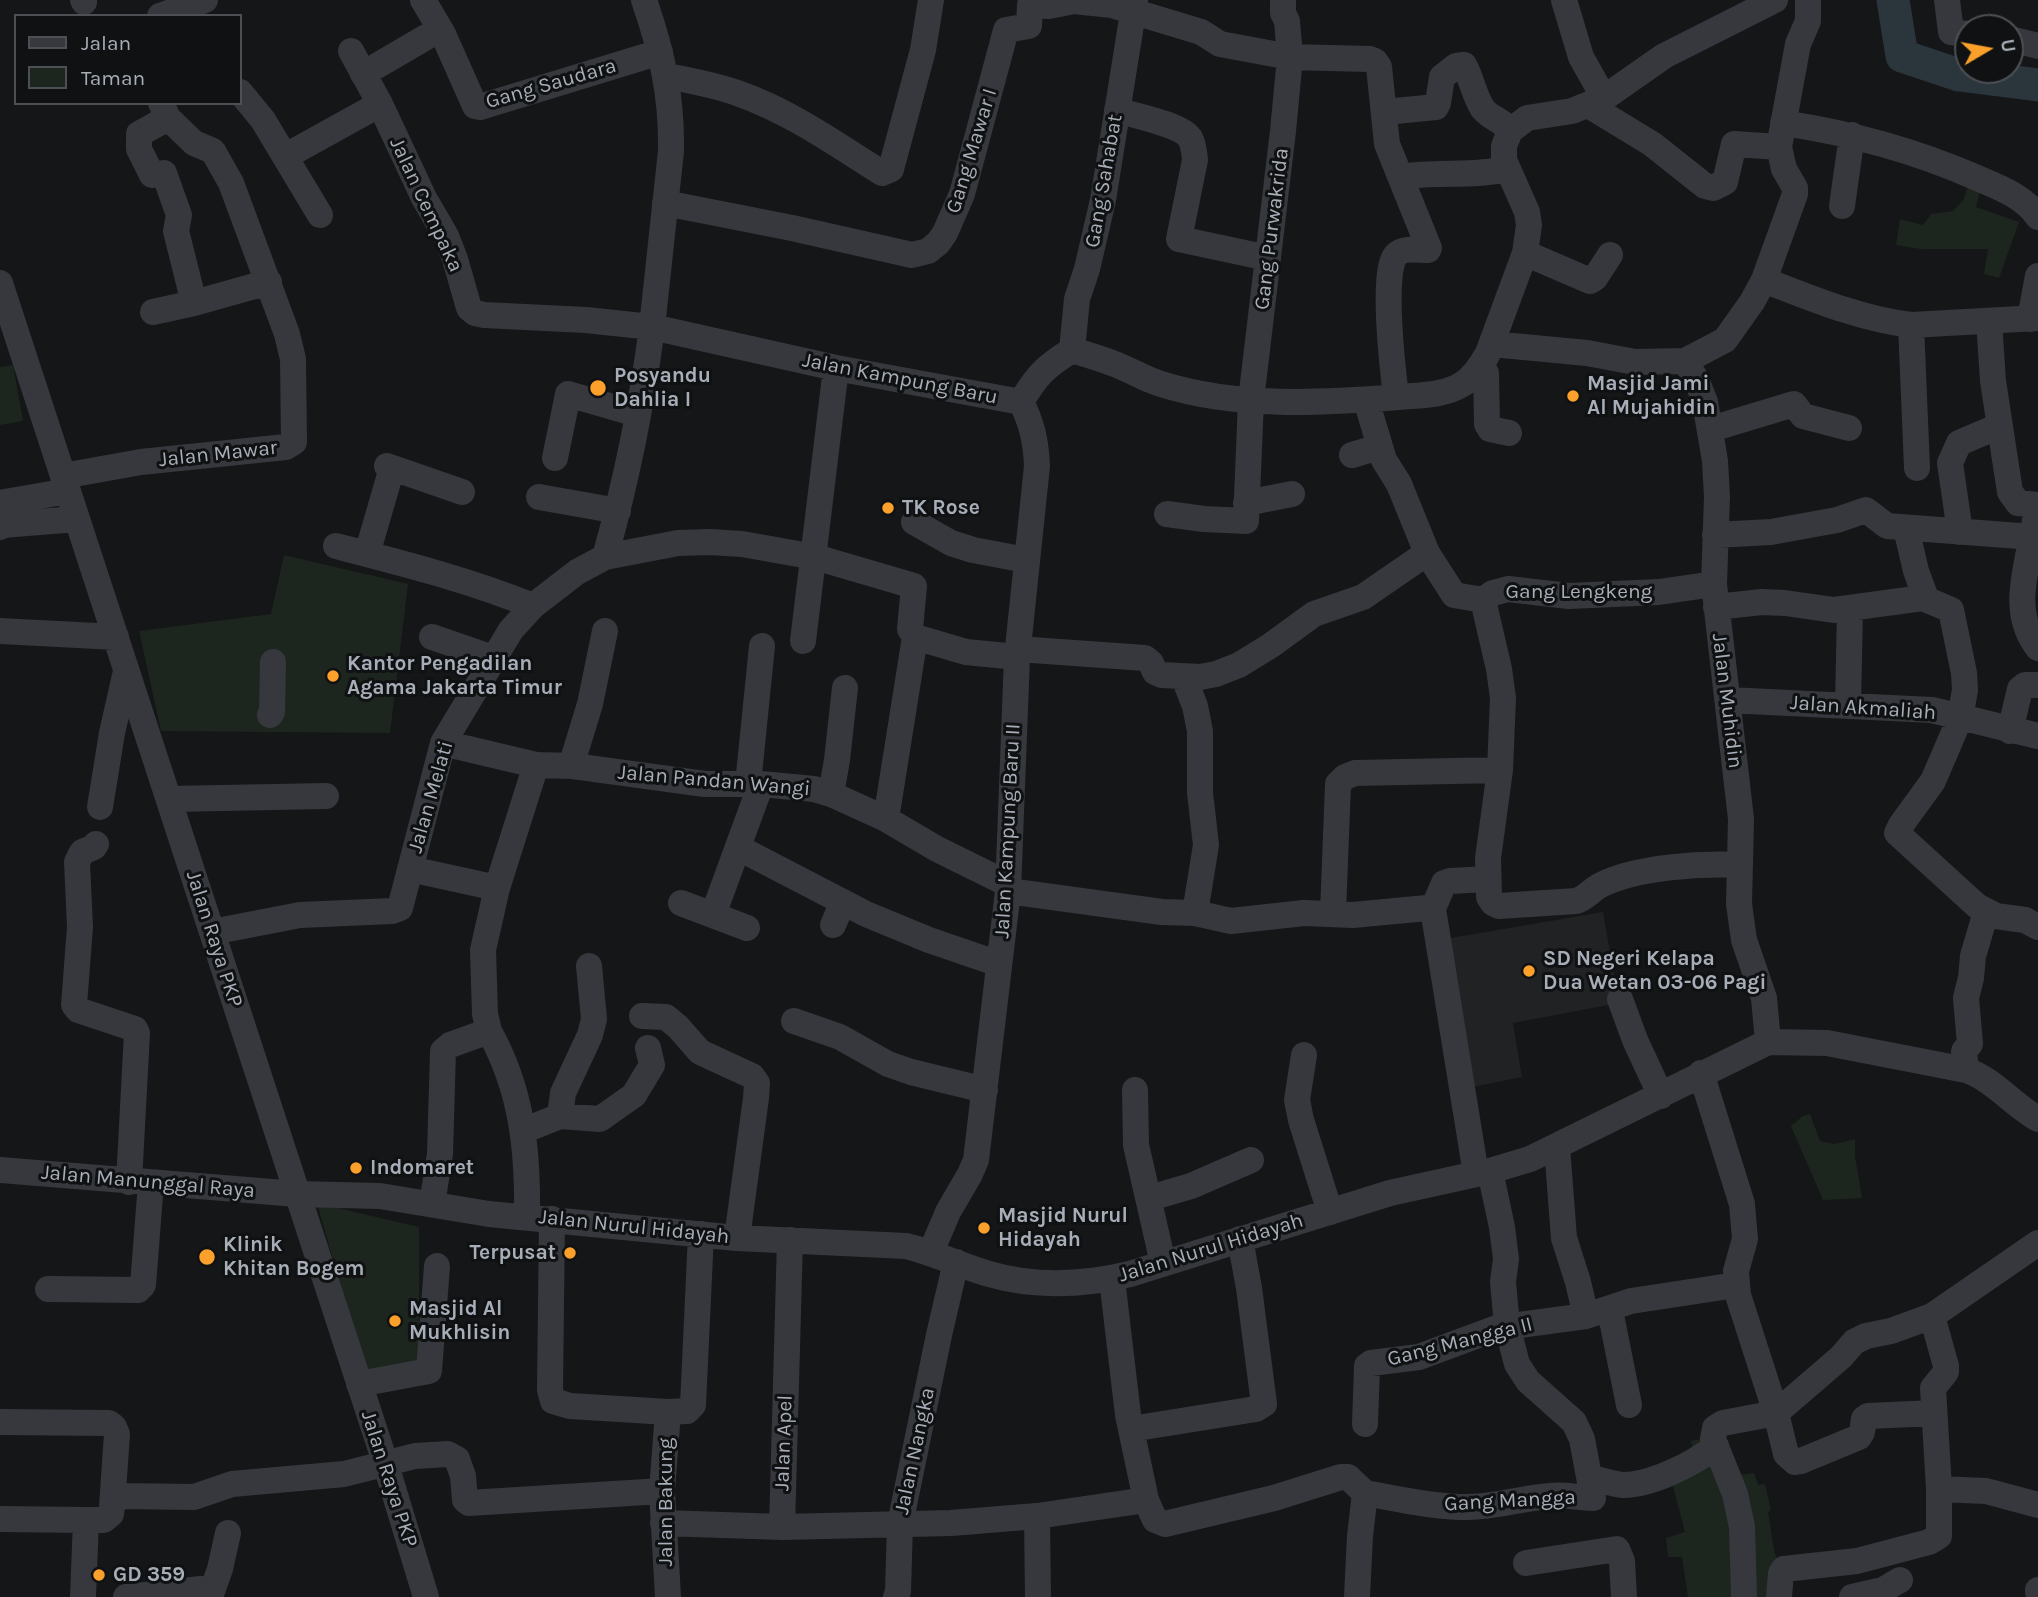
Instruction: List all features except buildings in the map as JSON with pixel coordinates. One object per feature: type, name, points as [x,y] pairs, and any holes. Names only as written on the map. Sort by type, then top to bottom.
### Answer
[{"type":"street","points":[[166,14],[204,0]]},
{"type":"street","name":"Gang Saudara","points":[[423,0],[440,29],[475,106],[664,64]]},
{"type":"street","points":[[605,557],[618,511],[645,379],[671,124],[664,64],[644,0]]},
{"type":"street","points":[[664,64],[713,85],[743,94],[804,125],[882,173],[891,169],[923,50],[931,0]]},
{"type":"street","name":"Gang Purwakrida","points":[[1247,503],[1251,400],[1290,57],[1283,0]]},
{"type":"street","points":[[1564,0],[1596,102],[1705,186],[1713,188],[1725,182],[1734,144],[1781,135],[1852,135],[1901,148],[2008,191],[2032,208],[2038,217]]},
{"type":"street","points":[[1072,350],[1110,362],[1161,384],[1215,396],[1251,400],[1366,400],[1447,391],[1461,385],[1486,355],[1525,254],[1529,225],[1527,212],[1507,169],[1504,146],[1510,131],[1527,118],[1572,111],[1596,102],[1664,56],[1775,0]]},
{"type":"street","points":[[1486,355],[1587,353],[1635,362],[1685,361],[1725,340],[1764,280],[1796,191],[1784,170],[1781,135],[1798,44],[1808,21],[1808,0]]},
{"type":"street","points":[[1947,0],[1951,32],[1954,32]]},
{"type":"street","points":[[1031,3],[1049,6],[1074,1],[1134,5],[1201,32],[1220,44],[1290,57],[1376,61],[1385,111],[1385,133],[1429,248],[1406,250],[1396,254],[1391,265],[1387,289],[1396,397]]},
{"type":"street","name":"Gang Mawar I","points":[[665,203],[912,255],[928,251],[945,233],[962,194],[1006,30],[1029,26],[1031,3]]},
{"type":"street","name":"Gang Sahabat","points":[[1072,350],[1077,299],[1103,201],[1134,5]]},
{"type":"street","name":"Jalan Cempaka","points":[[440,29],[357,62],[424,198],[446,236],[469,308],[475,313],[652,327]]},
{"type":"street","points":[[1385,111],[1436,107],[1442,77],[1456,66],[1464,65],[1481,106],[1491,117],[1504,122],[1510,131]]},
{"type":"street","points":[[242,94],[264,121],[320,215]]},
{"type":"street","points":[[286,156],[380,104]]},
{"type":"street","points":[[1117,110],[1177,128],[1190,138],[1195,160],[1179,239],[1268,258]]},
{"type":"street","name":"Jalan Mawar","points":[[66,484],[141,462],[286,447],[294,442],[293,359],[287,334],[231,183],[213,151],[194,143],[164,111],[139,134],[138,146],[151,174],[163,172],[169,185],[179,215],[176,231],[194,303]]},
{"type":"street","points":[[1842,206],[1852,135]]},
{"type":"street","points":[[1401,177],[1486,173],[1507,169]]},
{"type":"street","points":[[1525,254],[1590,281],[1595,278],[1610,255]]},
{"type":"street","points":[[1764,280],[1847,302],[1877,319],[1911,325],[2034,318],[2038,276]]},
{"type":"street","points":[[153,312],[269,282]]},
{"type":"street","name":"Jalan Raya PKP","points":[[0,283],[386,1465],[426,1597]]},
{"type":"street","points":[[1990,321],[1999,430],[2012,498],[2018,503],[2038,503],[2031,583],[2022,617],[2038,648]]},
{"type":"street","points":[[1911,325],[1917,468]]},
{"type":"street","name":"Jalan Kampung Baru","points":[[652,327],[836,368],[1021,402],[1046,366],[1072,350]]},
{"type":"street","points":[[1486,355],[1487,424],[1490,429],[1509,433]]},
{"type":"street","name":"Jalan Muhidin","points":[[1685,361],[1696,379],[1711,429],[1717,497],[1715,595],[1741,819],[1739,904],[1750,962],[1764,998],[1768,1042]]},
{"type":"street","points":[[803,641],[836,368]]},
{"type":"street","points":[[555,458],[568,394],[637,414]]},
{"type":"street","name":"Gang Lengkeng","points":[[1366,400],[1384,460],[1399,484],[1427,553],[1454,595],[1483,600],[1493,593],[1507,589],[1569,596],[1659,592],[1715,595],[1821,610],[1850,610],[1926,598]]},
{"type":"street","name":"Jalan Kampung Baru II","points":[[931,1252],[948,1212],[976,1160],[1008,887],[1017,653],[1037,466],[1036,440],[1030,419],[1021,402]]},
{"type":"street","points":[[1711,429],[1794,404],[1803,416],[1849,428]]},
{"type":"street","points":[[1960,532],[1951,463],[1959,443],[1999,430]]},
{"type":"street","points":[[1352,455],[1379,447]]},
{"type":"street","points":[[367,554],[389,467],[462,492]]},
{"type":"street","points":[[0,502],[66,484]]},
{"type":"street","points":[[1167,514],[1246,521],[1247,503],[1292,494]]},
{"type":"street","points":[[539,497],[618,511]]},
{"type":"street","points":[[1715,535],[1771,532],[1836,520],[1869,510],[1887,526],[2033,537]]},
{"type":"street","points":[[0,527],[77,519]]},
{"type":"street","points":[[914,522],[951,543],[1026,560]]},
{"type":"street","points":[[1906,528],[1916,571],[1926,598],[1948,607],[1953,617],[1965,690],[1959,718],[1933,781],[1897,833],[1977,906],[2005,919],[2025,919],[2038,927]]},
{"type":"street","name":"Jalan Melati","points":[[212,932],[300,915],[397,910],[403,905],[443,743],[511,630],[533,606],[577,572],[605,557],[678,543],[710,542],[742,544],[815,557],[914,586],[910,629],[915,637]]},
{"type":"street","points":[[336,546],[495,590],[533,606]]},
{"type":"street","points":[[886,820],[915,637],[966,652],[1144,658],[1155,672],[1162,675],[1184,678],[1216,674],[1239,665],[1314,614],[1363,597],[1427,553]]},
{"type":"street","points":[[1483,600],[1503,698],[1500,770],[1488,858],[1488,888],[1493,903],[1499,906],[1576,901],[1583,899],[1599,886],[1638,874],[1675,866],[1740,865]]},
{"type":"street","points":[[1848,705],[1850,610]]},
{"type":"street","points":[[0,631],[116,637]]},
{"type":"street","points":[[571,766],[590,704],[604,631]]},
{"type":"street","points":[[432,637],[493,658]]},
{"type":"street","points":[[713,915],[739,848],[755,784],[762,646]]},
{"type":"street","points":[[270,715],[273,662]]},
{"type":"street","points":[[100,807],[126,669]]},
{"type":"street","points":[[1184,678],[1195,706],[1200,730],[1200,793],[1206,845],[1195,913]]},
{"type":"street","points":[[2010,731],[2020,689],[2025,685],[2038,685]]},
{"type":"street","points":[[831,794],[845,688]]},
{"type":"street","name":"Jalan Akmaliah","points":[[1727,700],[1932,710],[2038,736]]},
{"type":"street","name":"Jalan Pandan Wangi","points":[[443,743],[536,765],[571,766],[705,784],[795,786],[831,794],[886,820],[1008,887],[1162,912],[1195,913],[1231,922],[1304,913],[1334,913]]},
{"type":"street","points":[[536,765],[497,888],[483,950],[485,1014],[489,1031],[506,1067],[523,1131],[539,1217]]},
{"type":"street","points":[[1488,888],[1444,883],[1430,910],[1353,915],[1334,913],[1336,804],[1338,785],[1345,776],[1355,773],[1500,770]]},
{"type":"street","points":[[169,799],[327,796]]},
{"type":"street","points":[[48,1290],[138,1290],[143,1285],[135,1029],[78,1010],[74,1005],[80,927],[76,862],[82,852],[96,844]]},
{"type":"street","points":[[739,848],[838,913],[866,914],[929,940],[999,964]]},
{"type":"street","points":[[410,869],[497,888]]},
{"type":"street","points":[[681,903],[747,928]]},
{"type":"street","name":"Gang Mangga","points":[[1365,1493],[1424,1504],[1468,1507],[1569,1494],[1593,1498],[1582,1439],[1574,1422],[1528,1381],[1517,1364],[1507,1326],[1503,1282],[1506,1259],[1502,1227],[1483,1172],[1430,910]]},
{"type":"street","points":[[1966,1069],[1964,1051],[1970,1044],[1966,998],[1973,956],[1986,912]]},
{"type":"street","points":[[560,1116],[563,1093],[590,1035],[594,1018],[589,966]]},
{"type":"street","points":[[1620,999],[1635,1040],[1661,1096]]},
{"type":"street","points":[[642,1016],[666,1017],[700,1052],[741,1069],[755,1079],[756,1098],[737,1238]]},
{"type":"street","points":[[794,1021],[840,1037],[888,1064],[985,1090]]},
{"type":"street","points":[[432,1204],[440,1154],[443,1051],[450,1045],[489,1031]]},
{"type":"street","name":"Jalan Nurul Hidayah","points":[[297,1194],[380,1196],[468,1211],[737,1238],[906,1246],[931,1252],[988,1274],[1022,1281],[1069,1282],[1112,1279],[1390,1193],[1530,1159],[1768,1042],[1784,1040],[1827,1043],[1937,1066],[1966,1069],[1982,1076],[2016,1105],[2038,1119]]},
{"type":"street","points":[[523,1131],[560,1116],[600,1119],[634,1095],[652,1065],[648,1048]]},
{"type":"street","points":[[1304,1055],[1297,1100],[1330,1212]]},
{"type":"street","points":[[1701,1073],[1742,1205],[1745,1239],[1736,1271],[1737,1285],[1786,1454],[1794,1462],[1859,1437],[1864,1419],[1868,1416],[1934,1413]]},
{"type":"street","points":[[1135,1090],[1136,1144],[1163,1263]]},
{"type":"street","points":[[1557,1147],[1564,1238],[1578,1282],[1598,1313],[1629,1405]]},
{"type":"street","points":[[1150,1198],[1191,1186],[1251,1160]]},
{"type":"street","name":"Jalan Manunggal Raya","points":[[0,1170],[297,1194]]},
{"type":"street","name":"Jalan Bakung","points":[[539,1217],[550,1390],[553,1401],[570,1406],[668,1412],[662,1491],[668,1597]]},
{"type":"street","points":[[668,1412],[687,1411],[693,1405],[701,1234]]},
{"type":"street","points":[[1131,1429],[1256,1409],[1264,1404],[1240,1239]]},
{"type":"street","name":"Jalan Apel","points":[[782,1527],[790,1240]]},
{"type":"street","points":[[1744,1597],[1742,1527],[1735,1494],[1712,1434],[1719,1425],[1776,1413],[1841,1357],[1854,1342],[1931,1316],[2038,1244]]},
{"type":"street","name":"Jalan Nangka","points":[[782,1527],[900,1524],[957,1262]]},
{"type":"street","points":[[359,1384],[428,1372],[437,1266]]},
{"type":"street","points":[[1112,1279],[1131,1429],[1146,1500],[1155,1520],[1166,1524],[1348,1477],[1365,1493],[1357,1597]]},
{"type":"street","name":"Gang Mangga II","points":[[1364,1424],[1367,1366],[1371,1363],[1419,1357],[1507,1326],[1598,1313],[1631,1301],[1737,1285]]},
{"type":"street","points":[[1779,1597],[1781,1573],[1784,1569],[1857,1561],[1936,1538],[1940,1533],[1940,1489],[1933,1388],[1946,1372],[1946,1366],[1931,1316]]},
{"type":"street","points":[[0,1518],[104,1520],[110,1514],[117,1434],[114,1427],[108,1423],[1,1422]]},
{"type":"street","points":[[1590,1477],[1625,1485],[1637,1483],[1691,1464],[1716,1446]]},
{"type":"street","points":[[120,1496],[194,1497],[232,1484],[344,1474],[415,1456],[453,1455],[463,1476],[465,1500],[469,1503],[662,1491]]},
{"type":"street","points":[[1940,1489],[1986,1491],[2038,1505]]},
{"type":"street","points":[[896,1597],[900,1524],[1037,1516],[1146,1500]]},
{"type":"street","points":[[1037,1516],[1038,1597]]},
{"type":"street","points":[[83,1597],[86,1520]]},
{"type":"street","points":[[663,1523],[782,1527]]},
{"type":"street","points":[[209,1597],[220,1569],[228,1533]]},
{"type":"street","points":[[1526,1563],[1617,1549],[1622,1561],[1624,1597]]},
{"type":"street","points":[[1852,1597],[1883,1590],[1900,1580]]},
{"type":"street","points":[[126,1597],[201,1589],[209,1597]]},
{"type":"shaded area","name":"SD Negeri Kelapa Dua Wetan 03-06 Pagi","points":[[1603,912],[1619,1003],[1513,1023],[1522,1077],[1467,1088],[1439,940]]},
{"type":"green space","points":[[1971,176],[1982,183],[1976,207],[2019,222],[1999,278],[1984,274],[1988,249],[1921,249],[1896,245],[1900,219],[1923,225],[1931,214],[1953,211],[1964,199]]},
{"type":"green space","points":[[13,365],[23,421],[0,425],[0,367]]},
{"type":"green space","points":[[284,555],[408,584],[390,733],[161,731],[139,631],[271,614]]},
{"type":"green space","points":[[1810,1114],[1820,1141],[1834,1144],[1855,1139],[1862,1198],[1823,1200],[1791,1126]]},
{"type":"green space","points":[[317,1203],[419,1227],[419,1362],[365,1372]]},
{"type":"green space","points":[[1716,1436],[1733,1476],[1754,1473],[1758,1485],[1765,1484],[1771,1511],[1768,1512],[1774,1550],[1779,1566],[1775,1597],[1688,1597],[1682,1557],[1668,1557],[1666,1538],[1685,1532],[1672,1483],[1698,1473],[1691,1441]]},
{"type":"waterway","points":[[1893,0],[1902,56],[1959,75],[2038,85]]},
{"type":"place","name":"Posyandu Dahlia I","points":[[598,388]]},
{"type":"place","name":"Masjid Jami Al Mujahidin","points":[[1573,396]]},
{"type":"place","name":"TK Rose","points":[[888,508]]},
{"type":"place","name":"Kantor Pengadilan Agama Jakarta Timur","points":[[333,676]]},
{"type":"place","name":"SD Negeri Kelapa Dua Wetan 03-06 Pagi","points":[[1529,971]]},
{"type":"place","name":"Indomaret","points":[[356,1168]]},
{"type":"place","name":"Masjid Nurul Hidayah","points":[[984,1228]]},
{"type":"place","name":"Terpusat","points":[[570,1253]]},
{"type":"place","name":"Klinik Khitan Bogem","points":[[207,1257]]},
{"type":"place","name":"Masjid Al Mukhlisin","points":[[395,1321]]},
{"type":"place","name":"GD 359","points":[[99,1575]]}]
